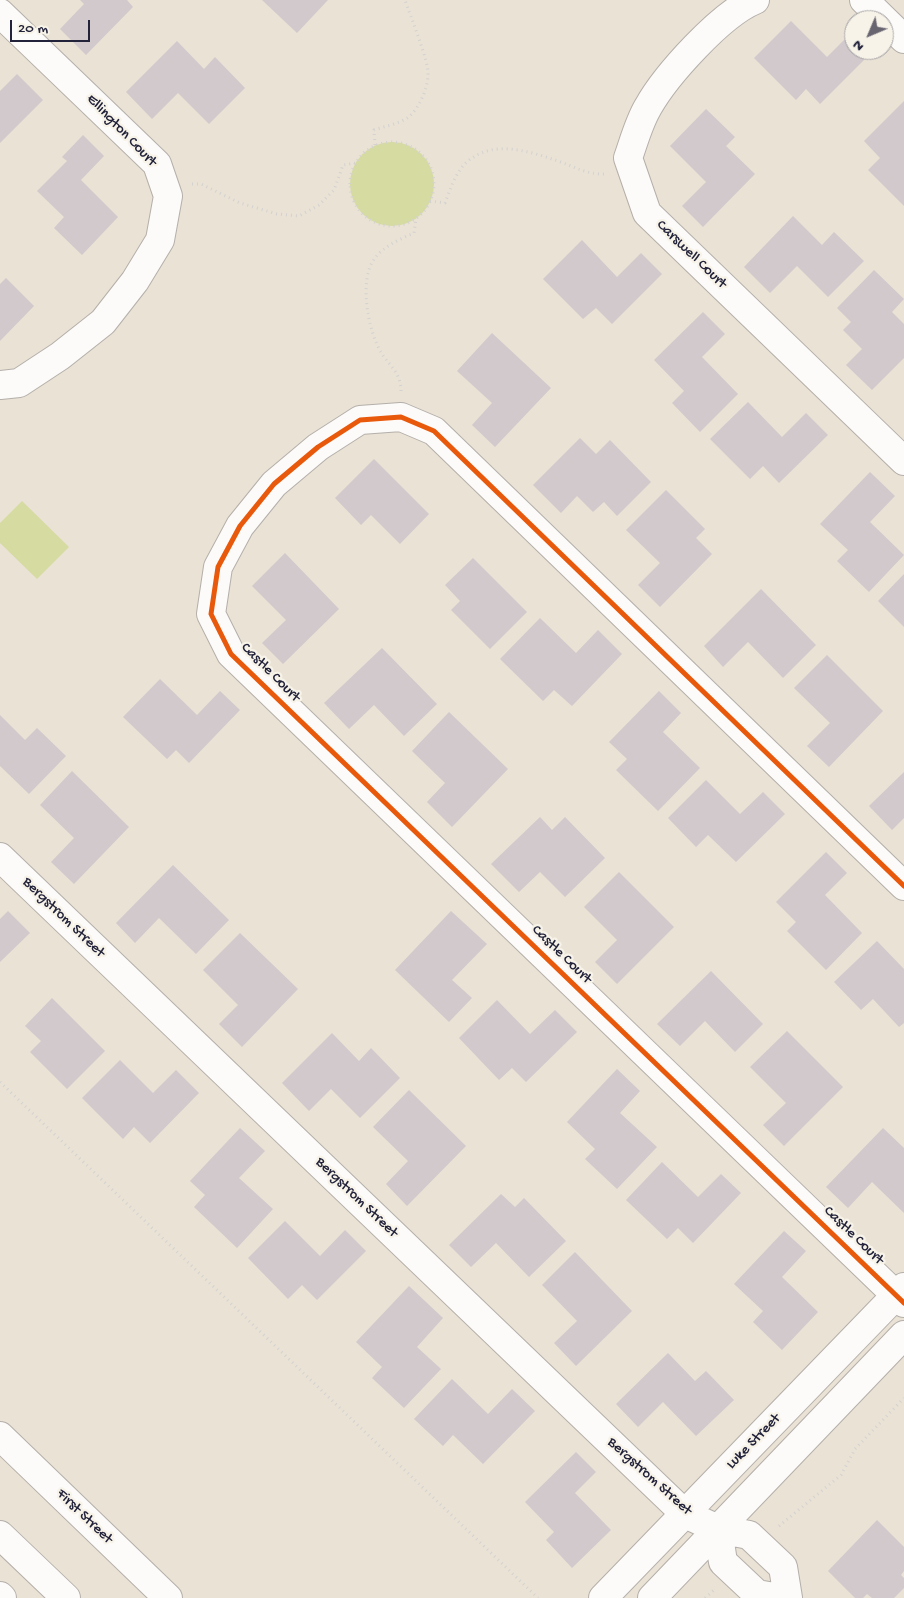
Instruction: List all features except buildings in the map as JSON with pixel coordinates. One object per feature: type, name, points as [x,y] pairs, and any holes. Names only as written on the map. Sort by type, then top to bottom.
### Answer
[{"type":"street","name":"Carswell Court","points":[[755,0],[744,5],[692,49],[647,108],[628,158],[648,213],[904,461]]},
{"type":"street","points":[[864,0],[904,39]]},
{"type":"street","name":"Ellington Court","points":[[0,13],[157,164],[168,196],[160,240],[135,281],[103,322],[60,356],[19,383],[0,385]]},
{"type":"street","name":"Castle Court","points":[[901,1295],[231,654],[210,614],[218,567],[240,526],[274,484],[318,447],[351,425],[360,420],[401,417],[434,431],[904,886]]},
{"type":"street","name":"Bergstrom Street","points":[[0,857],[685,1514],[718,1530],[749,1535],[783,1567],[788,1598]]},
{"type":"street","name":"Luke Street","points":[[604,1598],[901,1295]]},
{"type":"street","points":[[652,1598],[904,1335]]},
{"type":"street","name":"First Street","points":[[0,1436],[168,1598]]},
{"type":"street","points":[[718,1530],[723,1562],[756,1594],[780,1598]]},
{"type":"street","points":[[0,1535],[66,1598]]},
{"type":"path","points":[[375,145],[374,130],[394,124],[410,116],[426,89],[428,72],[405,0]]},
{"type":"path","points":[[388,142],[402,143],[414,148],[425,157],[432,168],[435,182],[430,201],[427,208],[416,219],[403,224],[388,226],[374,222],[362,213],[355,202],[351,189],[351,176],[356,163],[364,152],[375,145],[388,142]]},
{"type":"path","points":[[430,201],[445,203],[454,180],[466,162],[490,148],[510,148],[558,161],[592,175],[634,174]]},
{"type":"path","points":[[164,184],[201,184],[240,203],[277,214],[299,216],[319,205],[334,190],[343,165],[356,163]]},
{"type":"path","points":[[402,396],[397,373],[382,353],[371,331],[366,277],[374,258],[390,245],[414,233],[416,219]]},
{"type":"path","points":[[0,1082],[538,1598]]},
{"type":"path","points":[[758,1544],[841,1475],[855,1449],[904,1398]]},
{"type":"path","points":[[705,1598],[732,1571]]},
{"type":"green space","points":[[392,142],[408,145],[422,154],[431,168],[434,184],[431,200],[422,214],[408,223],[392,226],[376,223],[362,214],[353,200],[350,184],[353,168],[362,154],[376,145]]},
{"type":"green space","points":[[22,501],[69,547],[37,579],[0,543],[0,523]]},
{"type":"cycle path","points":[[904,886],[434,431],[401,417],[360,420],[318,447],[274,484],[240,526],[218,567],[211,614],[231,654],[904,1303]]}]
